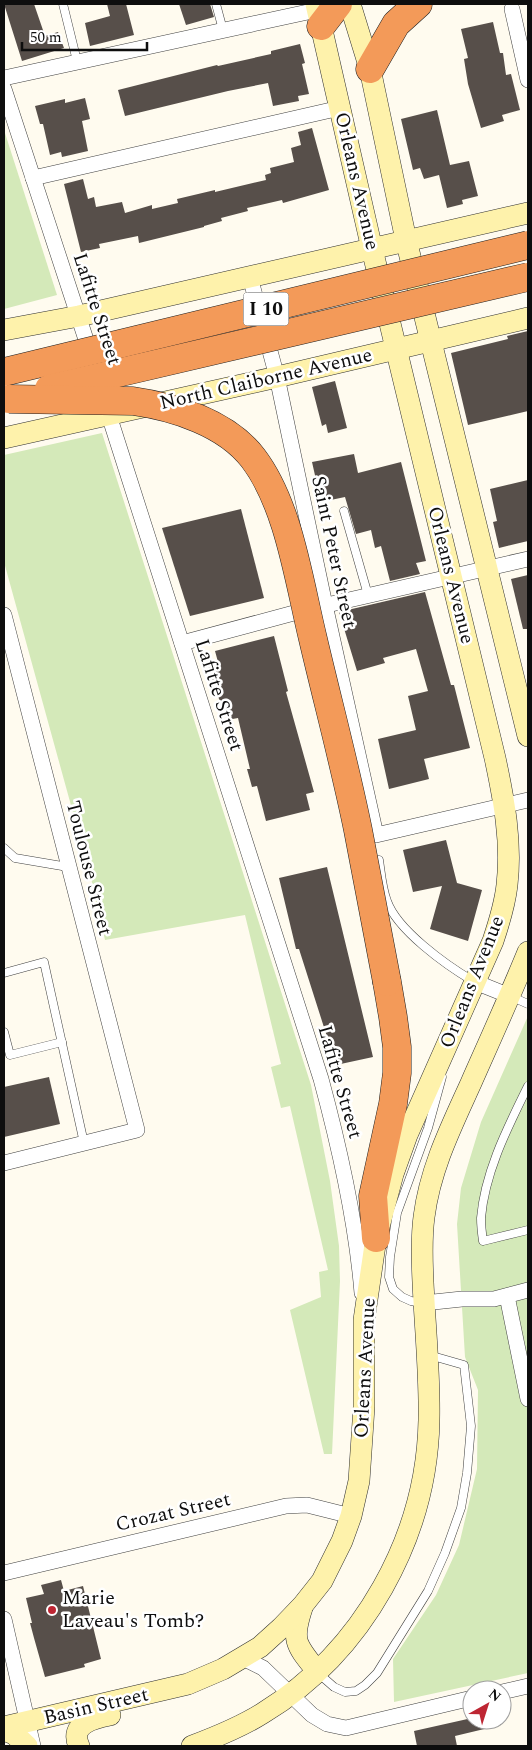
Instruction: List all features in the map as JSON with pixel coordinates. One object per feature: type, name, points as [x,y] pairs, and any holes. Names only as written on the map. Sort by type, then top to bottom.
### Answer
[{"type":"highway","points":[[370,69],[396,24],[418,4]]},
{"type":"highway","name":"I 10","points":[[4,372],[528,245]]},
{"type":"highway","name":"I 10","points":[[6,399],[528,277]]},
{"type":"highway","points":[[6,399],[133,401],[148,403],[214,425],[231,437],[251,456],[265,475],[288,534],[358,829],[394,1018],[397,1073],[394,1104],[373,1196],[376,1238]]},
{"type":"street","name":"Orleans Avenue","points":[[350,4],[370,69],[406,240],[528,736]]},
{"type":"street","points":[[512,10],[528,80]]},
{"type":"street","points":[[4,78],[223,30],[323,11]]},
{"type":"street","name":"Orleans Avenue","points":[[196,1681],[243,1658],[267,1641],[303,1605],[322,1581],[332,1563],[351,1516],[360,1472],[364,1407],[364,1320],[376,1238],[393,1174],[407,1135],[493,942],[507,886],[509,850],[506,805],[372,249],[340,108],[323,11]]},
{"type":"street","name":"Lafitte Street","points":[[4,89],[79,316],[321,1079],[345,1179],[358,1250],[364,1320]]},
{"type":"street","points":[[33,178],[340,108]]},
{"type":"street","points":[[4,330],[79,316],[528,213]]},
{"type":"street","name":"Saint Peter Street","points":[[250,277],[277,377],[376,836],[506,805]]},
{"type":"street","name":"North Claiborne Avenue","points":[[4,438],[528,318]]},
{"type":"street","points":[[182,643],[325,605],[528,559]]},
{"type":"street","name":"Toulouse Street","points":[[4,615],[136,1130],[84,1143]]},
{"type":"street","points":[[506,805],[528,800]]},
{"type":"street","name":"Orleans Avenue","points":[[192,1746],[263,1713],[290,1694],[317,1671],[350,1636],[372,1606],[400,1553],[412,1521],[422,1481],[427,1450],[429,1422],[422,1253],[423,1219],[429,1186],[440,1150],[519,1000],[528,952]]},
{"type":"street","points":[[475,982],[519,1000]]},
{"type":"street","points":[[4,1163],[84,1143]]},
{"type":"street","points":[[424,1303],[462,1299],[494,1299],[528,1290]]},
{"type":"street","points":[[507,1296],[528,1399]]},
{"type":"street","name":"Crozat Street","points":[[4,1573],[286,1506],[307,1505],[351,1516]]},
{"type":"street","points":[[303,1605],[296,1627],[296,1640],[299,1648],[317,1671]]},
{"type":"street","points":[[4,1619],[33,1746]]},
{"type":"street","points":[[243,1658],[263,1668],[312,1715],[328,1724],[346,1728],[462,1700]]},
{"type":"street","points":[[79,1746],[77,1734],[82,1725],[92,1718],[146,1709],[181,1694],[196,1681]]},
{"type":"street","name":"Basin Street","points":[[4,1729],[196,1681]]},
{"type":"street","points":[[512,1690],[528,1686]]},
{"type":"street","points":[[4,1729],[14,1734],[26,1746]]},
{"type":"lane","points":[[63,4],[77,61]]},
{"type":"lane","points":[[216,4],[223,30]]},
{"type":"lane","points":[[344,511],[368,595]]},
{"type":"lane","points":[[4,848],[16,858],[68,867]]},
{"type":"lane","points":[[379,860],[387,902],[397,921],[453,969],[475,982]]},
{"type":"lane","points":[[4,973],[44,962],[84,1143]]},
{"type":"lane","points":[[4,1032],[10,1055],[62,1042]]},
{"type":"lane","points":[[424,1303],[402,1297],[393,1289],[389,1277],[390,1257],[397,1213],[438,1095],[450,1039]]},
{"type":"lane","points":[[528,1086],[506,1132],[495,1162],[486,1190],[481,1219],[483,1241],[528,1230]]},
{"type":"lane","points":[[317,1671],[334,1687],[345,1692],[356,1691],[365,1685],[377,1673],[428,1591],[446,1553],[460,1508],[467,1473],[471,1426],[464,1365],[427,1354]]},
{"type":"green space","points":[[4,130],[57,295],[4,309]]},
{"type":"green space","points":[[102,433],[311,1085],[330,1181],[339,1246],[340,1281],[332,1454],[324,1454],[290,1310],[321,1297],[319,1272],[328,1270],[290,1106],[281,1108],[271,1067],[281,1064],[245,915],[105,940],[91,878],[4,562],[4,455]]},
{"type":"green space","points":[[528,1016],[528,1673],[496,1680],[462,1680],[462,1687],[394,1702],[393,1659],[436,1595],[459,1545],[477,1469],[478,1390],[465,1357],[457,1224],[461,1188],[481,1122]]},
{"type":"building","points":[[4,4],[34,4],[45,36],[58,32],[64,48],[22,61]]},
{"type":"building","points":[[107,4],[126,4],[134,35],[90,46],[85,23],[110,16]]},
{"type":"building","points":[[179,4],[210,4],[214,17],[186,25]]},
{"type":"building","points":[[493,22],[500,53],[503,53],[506,75],[511,74],[520,110],[502,115],[504,121],[481,128],[468,84],[464,59],[468,58],[461,29]]},
{"type":"building","points":[[300,44],[305,63],[302,64],[309,94],[298,96],[299,101],[273,106],[268,83],[125,116],[118,90],[217,65],[271,54],[271,51]]},
{"type":"building","points":[[85,98],[90,119],[82,121],[88,151],[62,157],[61,152],[50,155],[43,124],[40,124],[35,106],[65,99],[65,103]]},
{"type":"building","points":[[437,110],[450,165],[469,161],[478,196],[462,200],[463,204],[447,208],[439,175],[424,179],[420,168],[413,170],[401,119]]},
{"type":"building","points":[[312,128],[329,190],[283,203],[282,200],[247,208],[248,211],[221,218],[222,221],[204,227],[139,243],[138,236],[99,244],[100,248],[81,252],[64,184],[83,179],[88,199],[94,197],[96,207],[122,202],[125,213],[152,205],[152,209],[178,203],[177,199],[266,180],[265,175],[271,173],[270,168],[294,162],[291,148],[301,145],[298,132]]},
{"type":"building","points":[[528,331],[528,411],[468,425],[451,353],[508,339],[507,336]]},
{"type":"building","points":[[335,381],[347,428],[328,433],[326,424],[322,426],[312,387]]},
{"type":"building","points":[[354,454],[358,473],[401,462],[426,561],[416,563],[420,574],[390,581],[381,546],[375,548],[371,530],[356,534],[345,497],[321,502],[312,462]]},
{"type":"building","points":[[528,480],[528,541],[499,548],[493,522],[497,521],[490,489]]},
{"type":"building","points":[[241,509],[264,598],[190,616],[162,528]]},
{"type":"building","points":[[528,575],[528,629],[523,629],[511,579]]},
{"type":"building","points":[[425,592],[451,685],[454,685],[470,748],[424,759],[429,779],[389,789],[378,739],[416,730],[408,696],[428,691],[416,649],[383,658],[385,663],[357,671],[339,612]]},
{"type":"building","points":[[274,636],[288,691],[286,692],[314,792],[306,794],[310,810],[266,821],[257,786],[252,787],[247,769],[250,769],[238,718],[227,720],[208,666],[218,662],[215,651]]},
{"type":"building","points":[[446,840],[457,883],[482,890],[468,941],[430,929],[442,886],[413,892],[403,850]]},
{"type":"building","points":[[327,867],[373,1057],[336,1065],[299,949],[296,949],[279,878]]},
{"type":"building","points":[[49,1077],[60,1124],[4,1137],[4,1087]]},
{"type":"building","points":[[61,1580],[64,1591],[83,1586],[101,1659],[84,1664],[85,1667],[45,1677],[30,1623],[32,1623],[26,1598],[44,1594],[41,1585]]},
{"type":"building","points":[[462,1720],[462,1730],[480,1730],[455,1736],[457,1746],[417,1746],[414,1731]]},
{"type":"place","name":"Marie Laveau's Tomb?","points":[[52,1610]]}]
